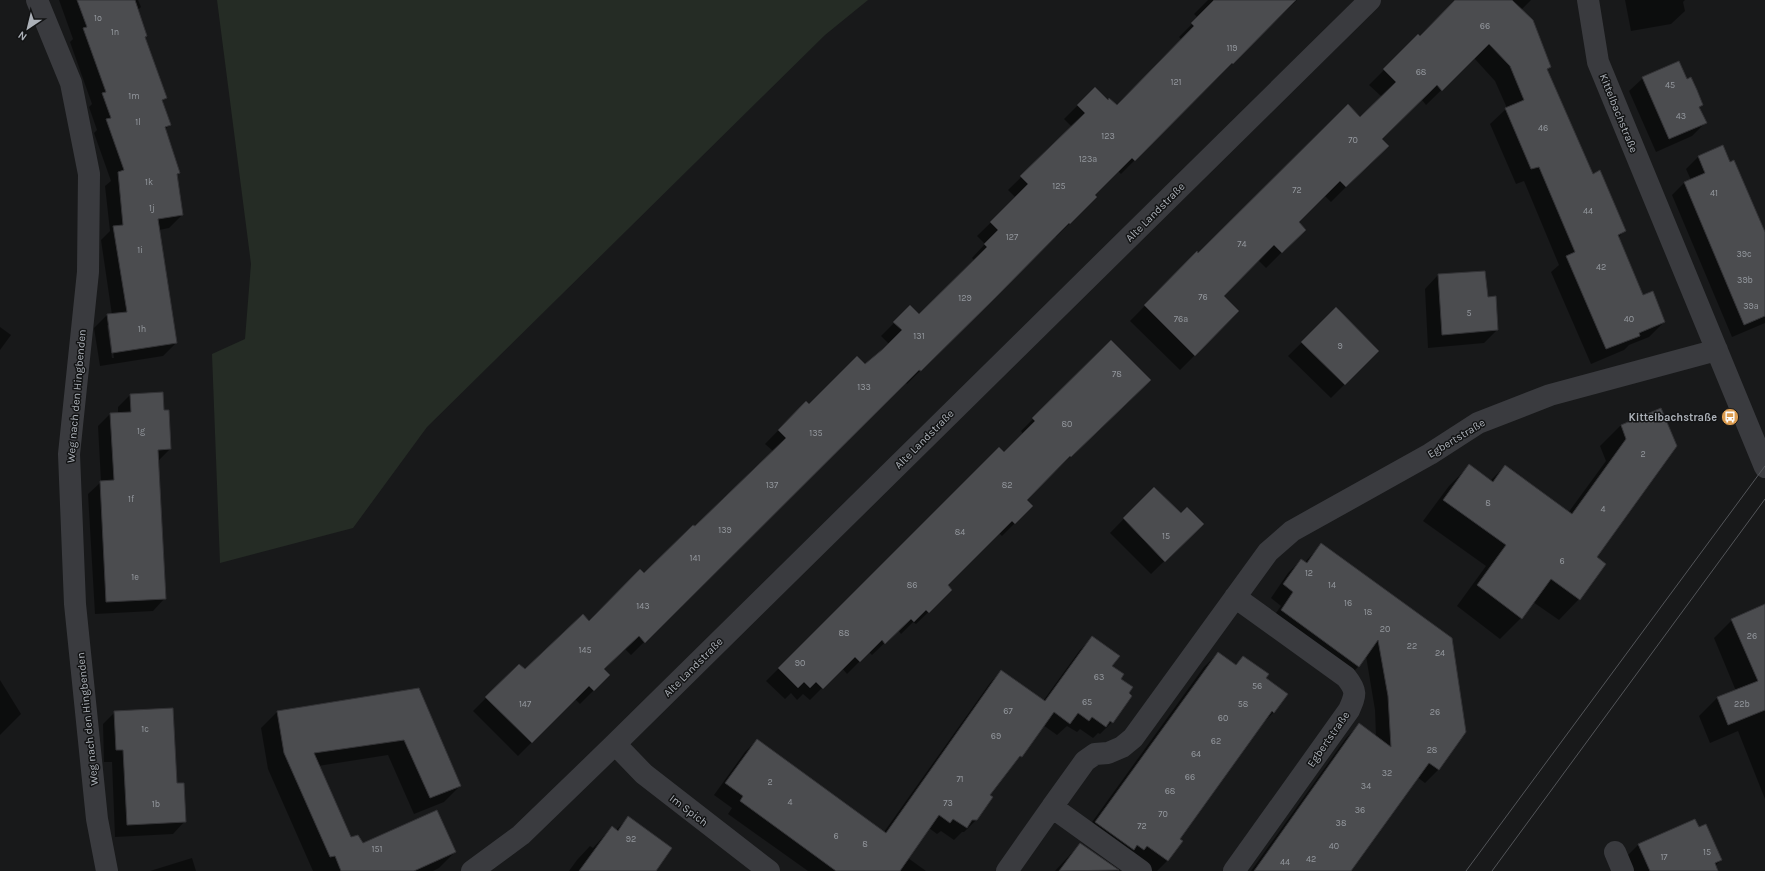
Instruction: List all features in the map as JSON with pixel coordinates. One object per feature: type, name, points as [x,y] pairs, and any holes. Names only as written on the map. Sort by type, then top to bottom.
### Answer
[{"type":"street","name":"Weg nach den Hingbenden","points":[[37,0],[71,83],[89,174],[88,272],[69,454],[75,604],[97,819],[107,871]]},
{"type":"street","name":"Alte Landstraße","points":[[472,871],[521,835],[616,744],[1370,0]]},
{"type":"street","name":"Kittelbachstraße","points":[[1588,0],[1598,62],[1765,467]]},
{"type":"street","name":"Egbertstraße","points":[[1007,871],[1085,761],[1095,754],[1108,753],[1122,747],[1133,738],[1268,552],[1292,531],[1430,454],[1478,423],[1550,395],[1717,350]]},
{"type":"street","name":"Egbertstraße","points":[[1234,597],[1346,678],[1354,687],[1355,698],[1349,710],[1234,871]]},
{"type":"street","name":"Im Spich","points":[[616,744],[644,774],[769,871]]},
{"type":"street","points":[[1052,807],[1141,871]]},
{"type":"shaded area","points":[[217,0],[868,0],[825,35],[427,427],[353,528],[220,563],[212,354],[245,339],[251,264]]},
{"type":"building","points":[[77,0],[135,0],[147,36],[145,37],[167,98],[162,100],[171,125],[165,127],[180,173],[177,174],[183,215],[158,219],[177,343],[112,353],[107,314],[127,312],[113,226],[123,225],[118,172],[124,170],[106,119],[111,118],[102,93],[106,92],[83,28],[87,27]]},
{"type":"building","points":[[1214,0],[1296,0],[1135,161],[1132,158],[1095,195],[1097,197],[1070,224],[1069,223],[921,371],[919,370],[645,643],[639,636],[604,669],[610,675],[594,691],[589,686],[532,743],[485,697],[519,664],[525,669],[583,614],[589,621],[640,569],[644,573],[786,438],[778,430],[806,401],[809,404],[857,356],[865,364],[883,349],[902,330],[893,322],[910,305],[919,314],[987,247],[984,244],[998,230],[990,222],[1028,184],[1020,176],[1085,113],[1077,105],[1095,87],[1108,100],[1109,98],[1117,105],[1194,26],[1191,23]]},
{"type":"building","points":[[1455,0],[1512,0],[1533,20],[1551,67],[1547,69],[1593,174],[1600,170],[1626,231],[1618,235],[1643,295],[1653,291],[1665,322],[1639,333],[1640,336],[1606,349],[1566,256],[1575,252],[1539,167],[1531,169],[1505,108],[1524,100],[1510,66],[1489,44],[1442,91],[1437,85],[1382,139],[1389,146],[1346,187],[1340,181],[1299,222],[1306,230],[1282,253],[1274,245],[1224,296],[1239,311],[1195,356],[1144,305],[1197,251],[1198,253],[1348,104],[1360,117],[1396,82],[1383,69],[1418,34],[1420,36]]},
{"type":"building","points":[[1679,61],[1687,79],[1691,77],[1697,90],[1703,105],[1699,107],[1707,123],[1669,139],[1642,77]]},
{"type":"building","points":[[1723,145],[1730,162],[1734,160],[1765,232],[1765,316],[1744,325],[1684,182],[1705,173],[1698,156]]},
{"type":"building","points":[[1485,271],[1488,297],[1496,296],[1498,330],[1442,335],[1438,274]]},
{"type":"building","points":[[1336,307],[1379,351],[1345,385],[1301,342]]},
{"type":"building","points":[[1111,340],[1151,380],[1071,457],[1070,456],[1027,500],[1033,506],[1015,524],[1012,521],[948,585],[952,590],[929,613],[926,610],[914,622],[911,619],[885,644],[882,640],[860,662],[855,657],[823,689],[816,682],[810,688],[804,682],[798,688],[778,668],[999,447],[1004,452],[1035,421],[1032,418]]},
{"type":"building","points":[[163,392],[164,410],[169,410],[171,449],[158,450],[166,599],[106,602],[100,481],[114,480],[110,413],[131,412],[130,394]]},
{"type":"building","points":[[1661,408],[1677,446],[1597,557],[1606,564],[1580,600],[1551,579],[1522,619],[1477,585],[1506,545],[1443,500],[1469,464],[1493,482],[1505,465],[1572,514],[1626,439],[1621,425]]},
{"type":"building","points":[[1154,487],[1181,513],[1187,507],[1204,524],[1165,562],[1123,518]]},
{"type":"building","points":[[1321,543],[1452,638],[1466,732],[1439,770],[1429,763],[1351,871],[1254,871],[1359,723],[1391,747],[1388,696],[1378,640],[1359,667],[1281,610],[1293,592],[1283,584],[1301,559],[1307,563]]},
{"type":"building","points":[[1765,604],[1765,710],[1728,725],[1717,697],[1758,681],[1731,619]]},
{"type":"building","points":[[1092,636],[1120,656],[1112,666],[1124,674],[1121,679],[1133,687],[1129,693],[1132,696],[1113,723],[1110,721],[1106,727],[1092,717],[1089,721],[1078,713],[1070,724],[1054,712],[1022,757],[1020,756],[990,795],[993,797],[977,820],[972,820],[967,828],[953,819],[950,823],[939,815],[900,871],[836,871],[740,801],[743,796],[725,783],[757,739],[886,833],[1001,670],[1045,701]]},
{"type":"building","points":[[1218,652],[1236,665],[1243,656],[1269,674],[1266,678],[1288,694],[1274,713],[1272,711],[1180,839],[1183,841],[1168,861],[1147,846],[1144,850],[1137,845],[1134,850],[1095,822]]},
{"type":"building","points":[[419,688],[461,786],[430,798],[404,740],[314,753],[351,837],[358,835],[363,843],[437,810],[456,852],[414,871],[341,871],[335,856],[330,857],[284,753],[277,711]]},
{"type":"building","points":[[173,708],[177,783],[184,783],[186,822],[127,825],[123,750],[116,750],[114,711]]},
{"type":"building","points":[[628,816],[672,848],[656,871],[579,871],[612,826],[618,831]]},
{"type":"building","points":[[1695,819],[1699,827],[1706,824],[1722,860],[1715,863],[1718,871],[1650,871],[1638,844]]},
{"type":"building","points":[[1080,843],[1119,870],[1059,871]]},
{"type":"tram line","points":[[1466,871],[1765,466]]},
{"type":"tram line","points":[[1492,871],[1765,499]]},
{"type":"place","name":"Kittelbachstraße","points":[[1730,417]]}]
